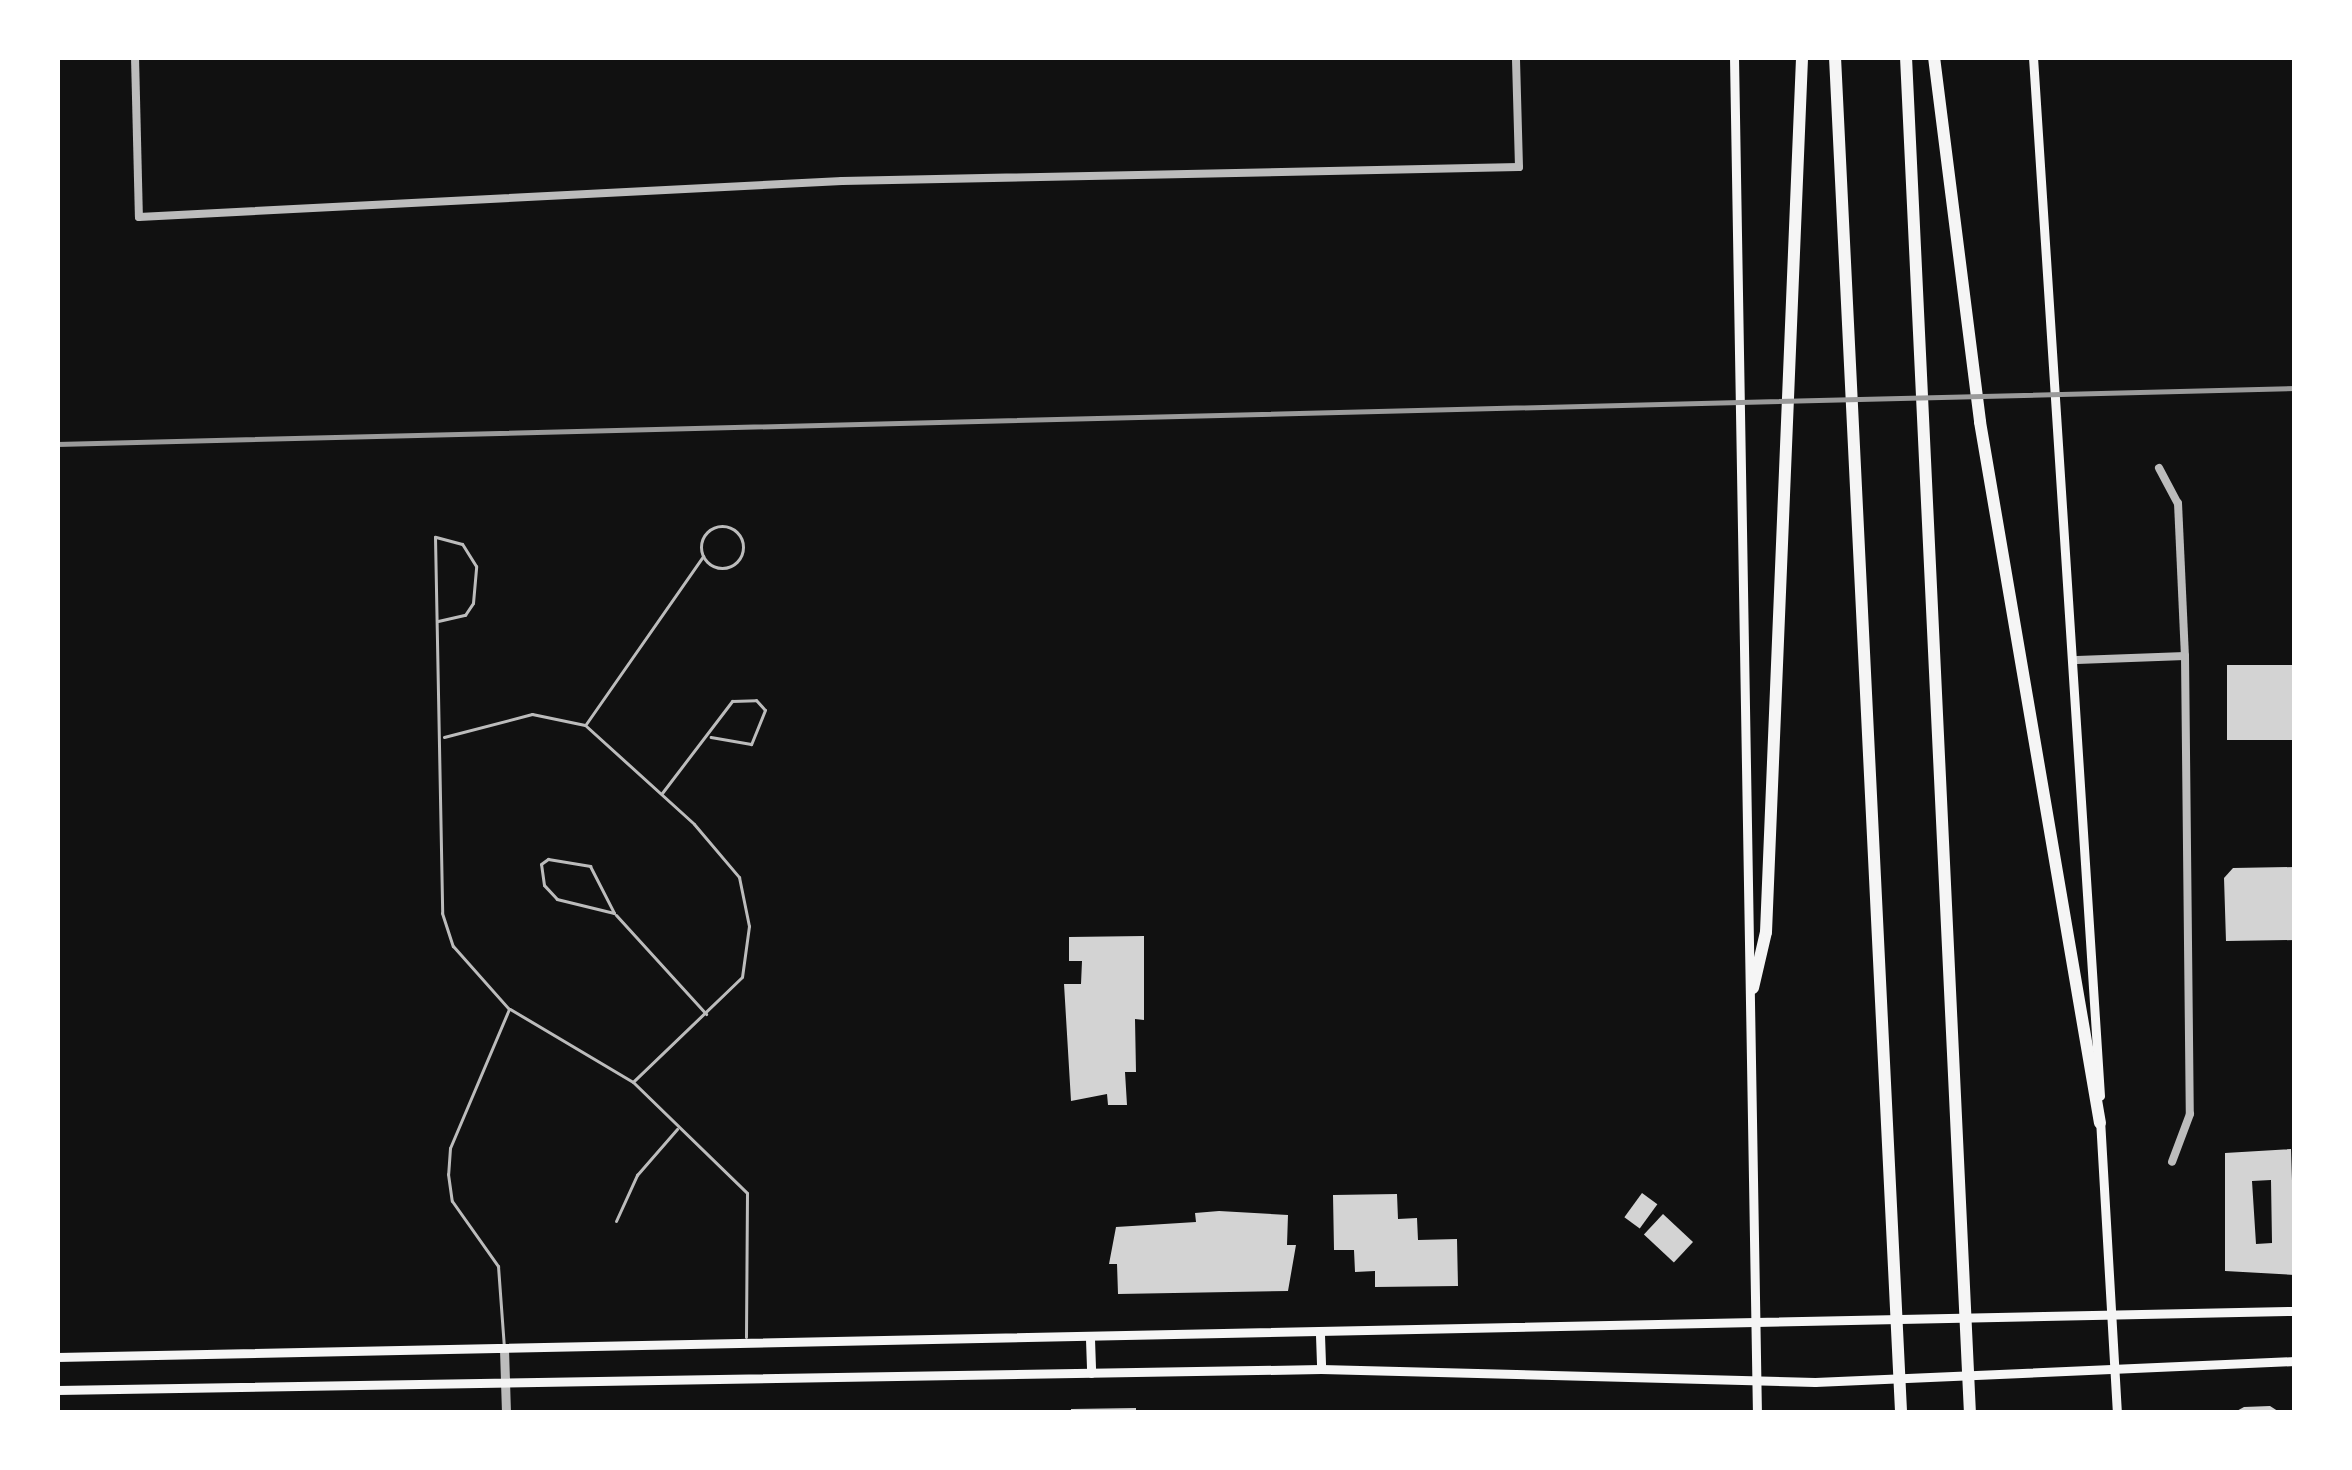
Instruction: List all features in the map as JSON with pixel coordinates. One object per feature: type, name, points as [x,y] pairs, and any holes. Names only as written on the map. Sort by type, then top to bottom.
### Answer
[{"type":"highway","points":[[1753,988],[1766,932],[1802,57]]},
{"type":"highway","points":[[1835,57],[1901,1413]]},
{"type":"highway","points":[[1906,57],[1970,1413]]},
{"type":"highway","points":[[1934,57],[1980,422],[2100,1123]]},
{"type":"main road","points":[[1734,57],[1757,1413]]},
{"type":"main road","points":[[2033,57],[2077,660],[2117,1413]]},
{"type":"main road","points":[[57,1357],[1320,1335],[2295,1311]]},
{"type":"main road","points":[[1320,1335],[1321,1369]]},
{"type":"main road","points":[[1090,1339],[1091,1373]]},
{"type":"main road","points":[[57,1390],[1321,1369],[1816,1382],[2114,1374],[2295,1361]]},
{"type":"street","points":[[135,57],[139,217],[842,181],[1519,167],[1516,57]]},
{"type":"street","points":[[2159,468],[2178,503],[2186,656],[2190,1114],[2173,1162]]},
{"type":"street","points":[[2077,660],[2186,656]]},
{"type":"street","points":[[505,1349],[506,1413]]},
{"type":"lane","points":[[585,725],[703,556],[710,530],[730,528],[741,538],[732,566],[718,568],[703,556]]},
{"type":"lane","points":[[438,620],[465,615],[473,603],[476,566],[462,544],[435,537],[445,927],[486,991],[508,1009],[633,1082],[747,1193],[746,1344]]},
{"type":"lane","points":[[662,793],[711,737],[732,701],[756,700],[765,710],[751,745],[711,737]]},
{"type":"lane","points":[[440,738],[532,713],[585,725],[662,793],[728,861],[746,894],[746,966],[707,1016],[633,1082]]},
{"type":"lane","points":[[614,913],[557,899],[544,885],[541,864],[557,857],[590,866],[614,913],[707,1016]]},
{"type":"lane","points":[[505,1349],[498,1266],[452,1202],[448,1174],[450,1148],[508,1009]]},
{"type":"lane","points":[[616,1221],[637,1174],[679,1127]]},
{"type":"building","points":[[2227,665],[2295,665],[2295,740],[2227,740]]},
{"type":"building","points":[[2295,867],[2295,940],[2226,941],[2224,878],[2233,868]]},
{"type":"building","points":[[1144,936],[1144,1020],[1135,1019],[1136,1072],[1125,1072],[1127,1105],[1108,1105],[1107,1094],[1071,1101],[1064,984],[1081,984],[1082,961],[1069,961],[1069,937]]},
{"type":"building","points":[[2291,1149],[2295,1275],[2225,1271],[2225,1153]],"holes":[[[2271,1180],[2272,1243],[2256,1244],[2252,1181]]]},
{"type":"building","points":[[1642,1193],[1657,1204],[1640,1228],[1624,1217]]},
{"type":"building","points":[[1397,1194],[1398,1219],[1417,1218],[1418,1240],[1457,1239],[1458,1286],[1375,1287],[1375,1271],[1355,1272],[1354,1250],[1334,1250],[1333,1195]]},
{"type":"building","points":[[1195,1213],[1288,1215],[1287,1245],[1296,1245],[1288,1291],[1118,1294],[1117,1264],[1109,1264],[1116,1227],[1196,1222]]},
{"type":"building","points":[[1663,1214],[1693,1242],[1674,1262],[1644,1234]]},
{"type":"building","points":[[2270,1406],[2281,1413],[2233,1413],[2244,1407]]},
{"type":"building","points":[[1136,1408],[1136,1413],[1071,1413],[1071,1409]]},
{"type":"railway","points":[[57,444],[2295,388]]}]
